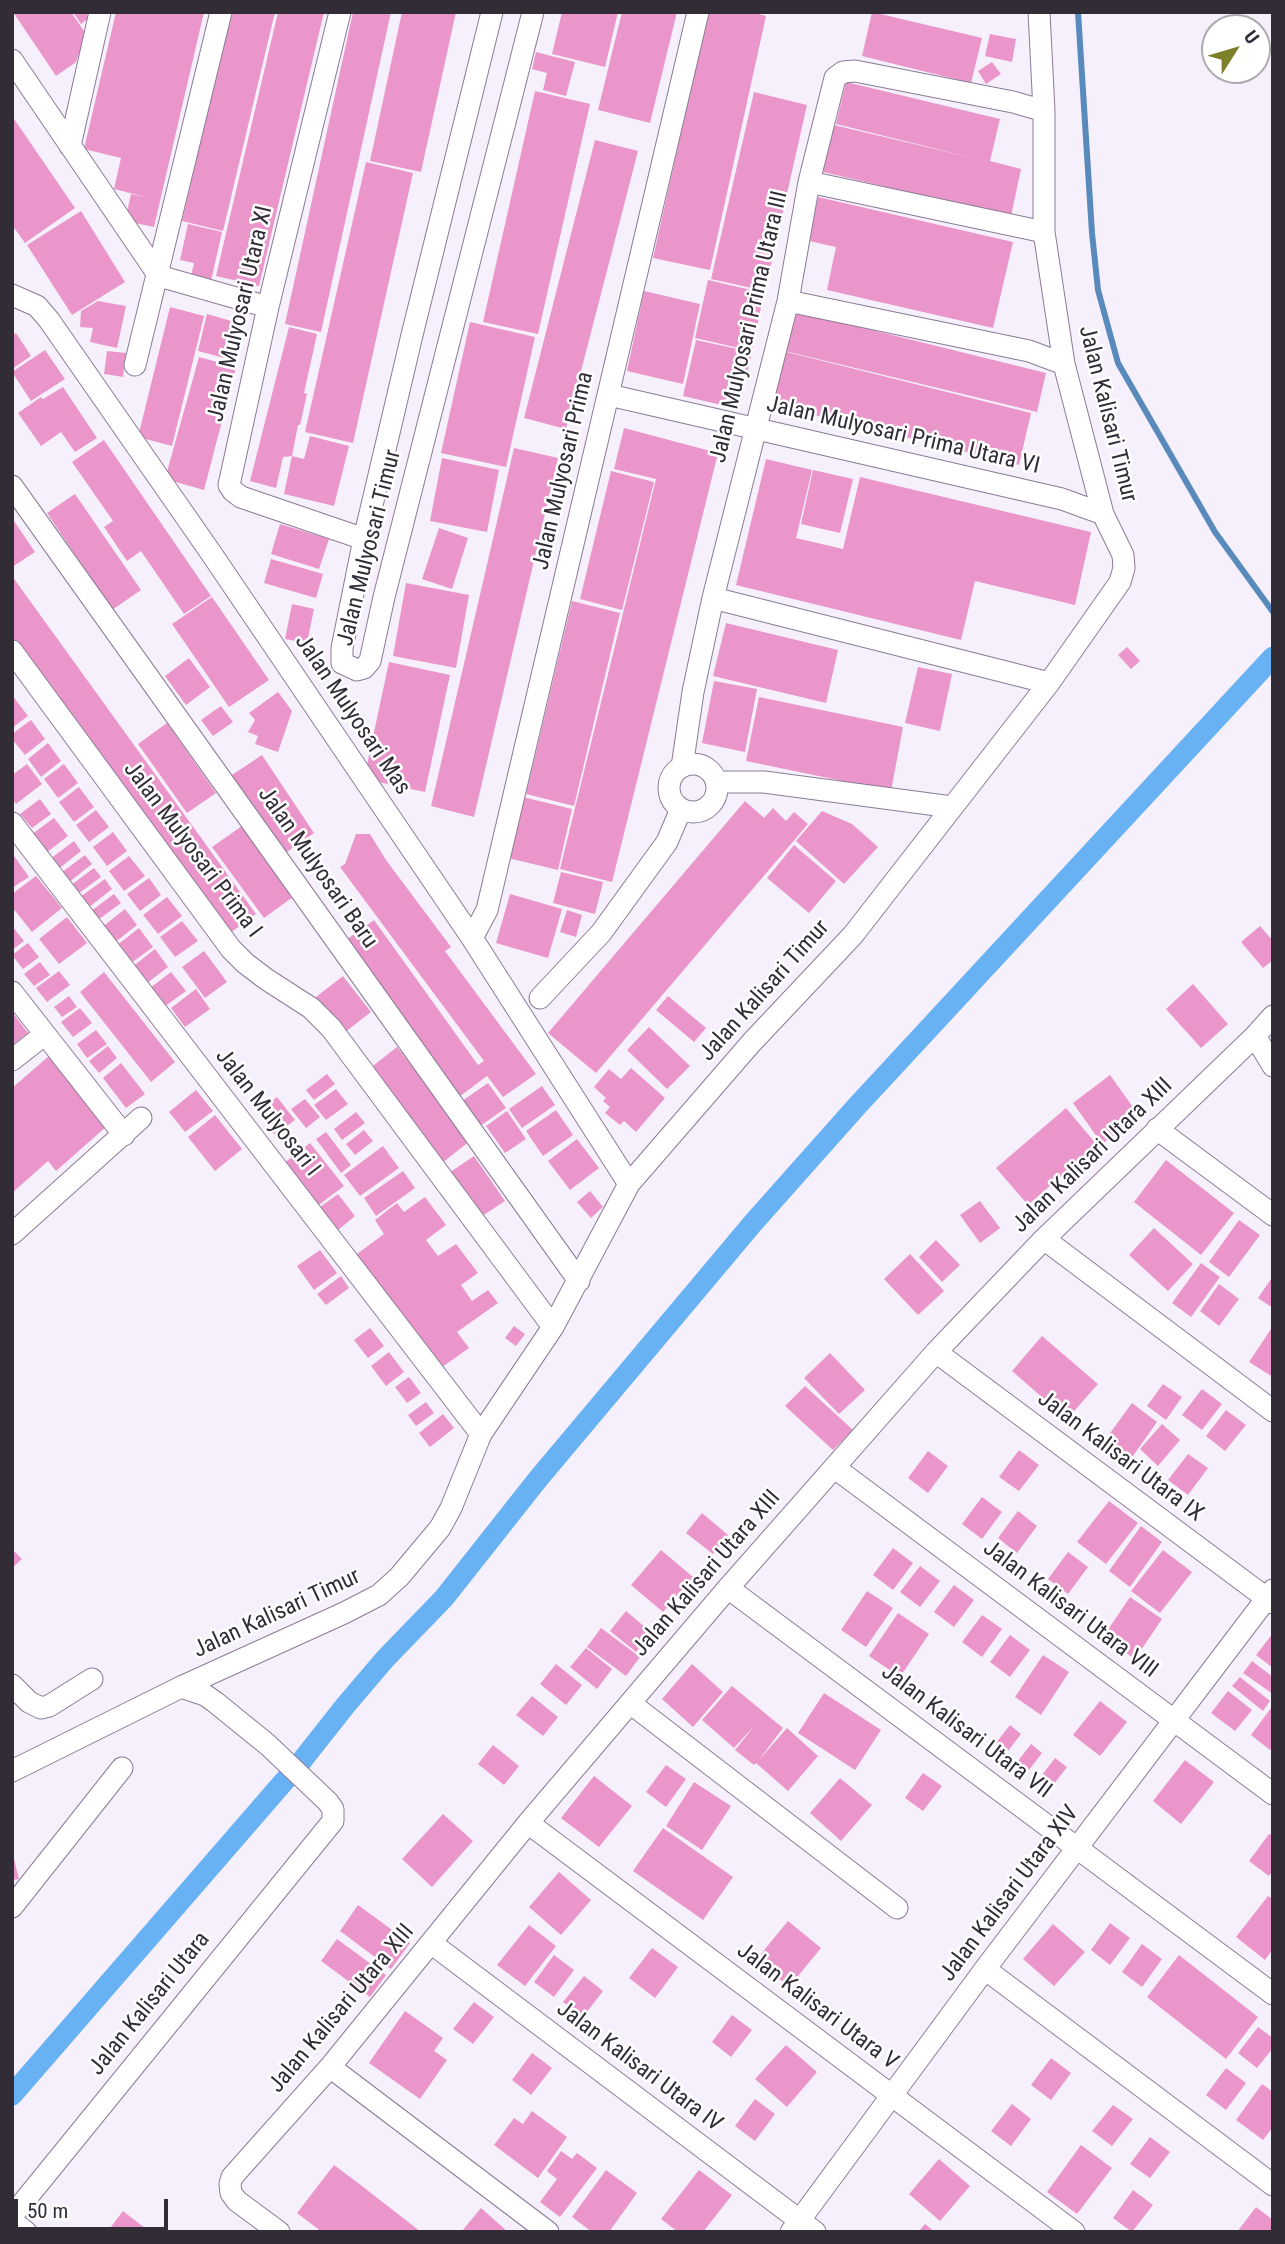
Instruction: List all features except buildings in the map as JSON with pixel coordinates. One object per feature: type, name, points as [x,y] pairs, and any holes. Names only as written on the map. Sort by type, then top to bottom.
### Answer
[{"type":"street","points":[[70,146],[100,12]]},
{"type":"street","points":[[135,365],[159,276],[221,12]]},
{"type":"street","name":"Jalan Mulyosari Utara XI","points":[[340,12],[268,307],[229,481],[231,489],[241,497],[365,540]]},
{"type":"street","name":"Jalan Mulyosari Timur","points":[[492,12],[412,335],[365,540],[341,658],[346,666],[357,670],[364,668],[370,661],[533,12]]},
{"type":"street","name":"Jalan Mulyosari Prima","points":[[471,938],[487,910],[698,12]]},
{"type":"street","name":"Jalan Kalisari Timur","points":[[12,1771],[181,1688],[344,1613],[379,1595],[391,1585],[440,1528],[452,1508],[481,1434],[553,1327],[629,1184],[752,1042],[853,934],[944,806],[1049,683],[1116,588],[1123,575],[1123,555],[1103,514],[1064,364],[1044,232],[1044,111],[1039,12]]},
{"type":"street","points":[[12,60],[159,276],[268,307]]},
{"type":"street","name":"Jalan Mulyosari Prima Utara III","points":[[682,767],[693,692],[713,598],[788,301],[809,182],[832,83],[843,72],[855,71],[1013,102],[1044,111]]},
{"type":"street","points":[[809,182],[1044,232]]},
{"type":"street","name":"Jalan Mulyosari Mas","points":[[12,295],[37,306],[49,320],[211,553],[471,938],[629,1184]]},
{"type":"street","points":[[788,301],[1029,351],[1064,364]]},
{"type":"street","points":[[412,335],[449,344]]},
{"type":"street","name":"Jalan Mulyosari Prima Utara VI","points":[[609,395],[1062,499],[1103,514]]},
{"type":"street","name":"Jalan Mulyosari Baru","points":[[12,486],[579,1281]]},
{"type":"street","points":[[713,598],[1049,683]]},
{"type":"street","name":"Jalan Mulyosari Prima I","points":[[12,651],[231,949],[266,979],[311,1008],[331,1028],[553,1327]]},
{"type":"street","points":[[699,765],[712,775],[716,782],[715,796],[707,808],[694,812],[681,809],[674,803],[669,787],[671,779],[682,767],[699,765]]},
{"type":"street","points":[[716,782],[764,782],[944,806]]},
{"type":"street","points":[[540,998],[601,933],[667,842],[681,809]]},
{"type":"street","name":"Jalan Mulyosari I","points":[[12,824],[481,1434]]},
{"type":"street","points":[[12,992],[124,1135]]},
{"type":"street","name":"Jalan Kalisari Utara XIII","points":[[279,2232],[236,2201],[231,2193],[232,2177],[330,2067],[528,1823],[728,1587],[936,1352],[1044,1239],[1273,1016]]},
{"type":"street","points":[[12,1060],[44,1035]]},
{"type":"street","points":[[1255,1036],[1273,1066]]},
{"type":"street","points":[[12,1234],[141,1118]]},
{"type":"street","points":[[1157,1129],[1273,1215]]},
{"type":"street","points":[[1044,1239],[1273,1411]]},
{"type":"street","name":"Jalan Kalisari Utara IX","points":[[936,1352],[1271,1597]]},
{"type":"street","name":"Jalan Kalisari Utara VIII","points":[[835,1468],[1273,1794]]},
{"type":"street","name":"Jalan Kalisari Utara VII","points":[[728,1587],[1273,1994]]},
{"type":"street","name":"Jalan Kalisari Utara XIV","points":[[802,2228],[891,2095],[1173,1720],[1271,1597]]},
{"type":"street","points":[[12,1685],[29,1702],[41,1708],[49,1706],[92,1679]]},
{"type":"street","name":"Jalan Kalisari Utara","points":[[12,2216],[333,1821],[333,1809],[306,1780],[215,1702],[205,1695],[181,1688]]},
{"type":"street","points":[[630,1703],[897,1908]]},
{"type":"street","points":[[12,1906],[122,1768]]},
{"type":"street","name":"Jalan Kalisari Utara V","points":[[528,1823],[1074,2232]]},
{"type":"street","name":"Jalan Kalisari Utara IV","points":[[431,1943],[802,2228]]},
{"type":"street","points":[[985,1969],[1273,2185]]},
{"type":"street","points":[[330,2067],[548,2232]]},
{"type":"street","points":[[12,2221],[26,2232]]},
{"type":"waterway","points":[[1078,12],[1098,290],[1118,363],[1215,532],[1273,612]]},
{"type":"waterway","points":[[12,2095],[300,1763],[385,1659],[444,1598],[538,1479],[753,1223],[857,1106],[1273,657]]}]
